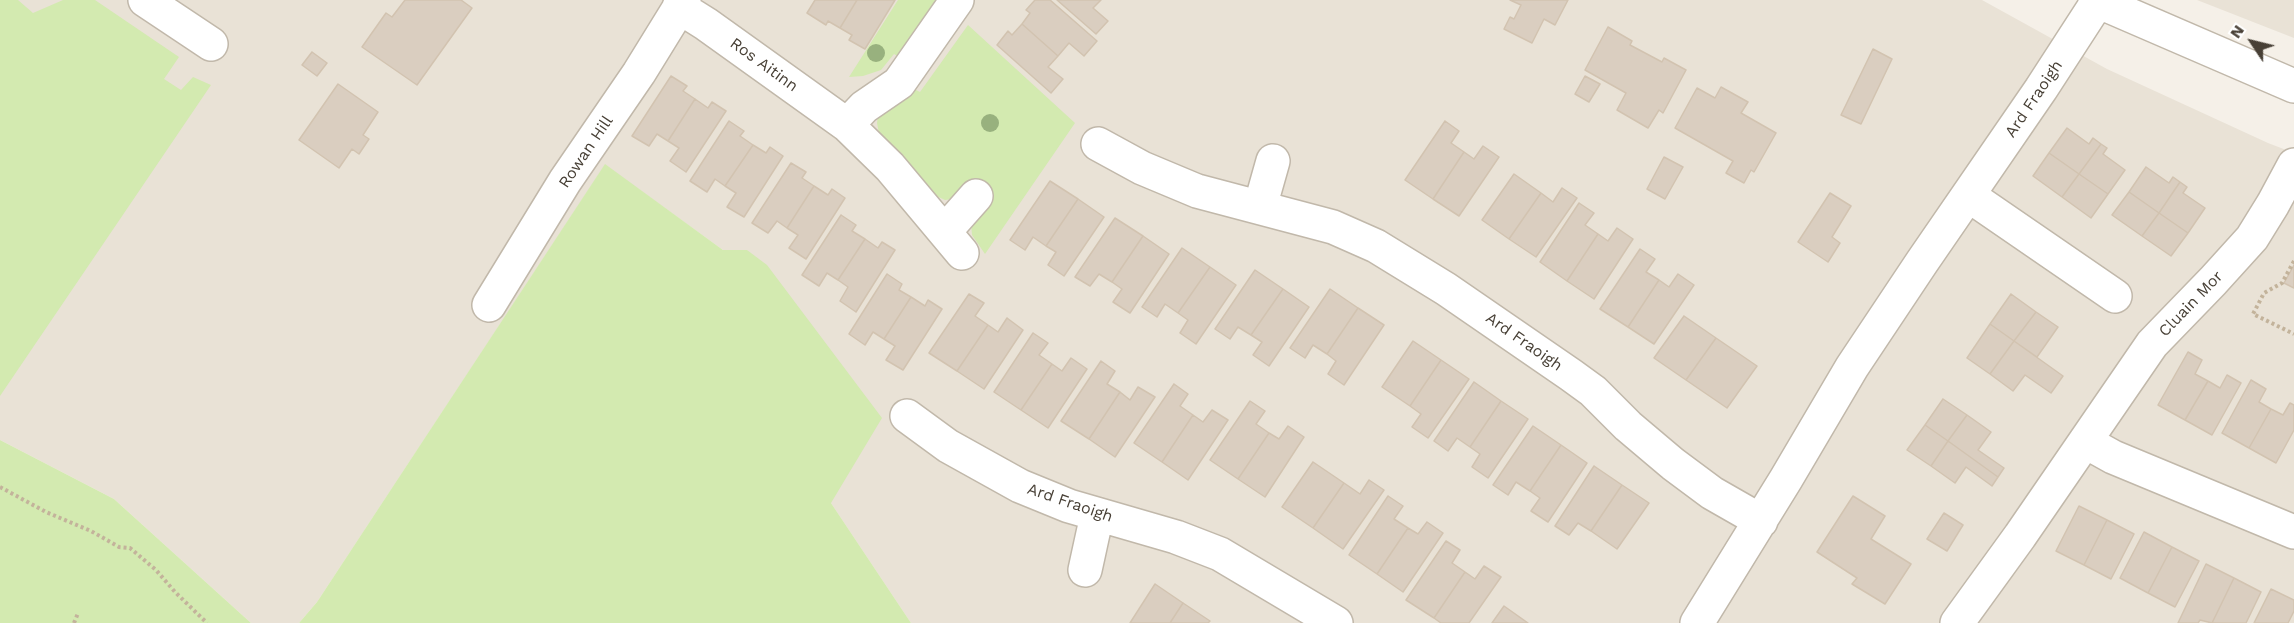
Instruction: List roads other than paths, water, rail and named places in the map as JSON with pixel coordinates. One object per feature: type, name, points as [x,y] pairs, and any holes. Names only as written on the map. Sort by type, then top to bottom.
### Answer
[{"type":"street","points":[[145,0],[211,44]]},
{"type":"street","points":[[847,125],[864,107],[898,83],[957,0]]},
{"type":"street","points":[[2097,1],[2294,86]]},
{"type":"street","name":"Ard Fraoigh","points":[[1704,621],[1852,367],[2041,89],[2097,1]]},
{"type":"street","name":"Ros Aitinn","points":[[681,4],[847,125],[865,141],[954,242],[976,196]]},
{"type":"street","name":"Rowan Hill","points":[[489,305],[565,181],[639,73],[681,4]]},
{"type":"street","name":"Ard Fraoigh","points":[[1098,144],[1142,168],[1197,191],[1333,227],[1376,246],[1446,289],[1593,391],[1628,426],[1691,478],[1728,503],[1761,521]]},
{"type":"street","points":[[1260,207],[1273,161]]},
{"type":"street","name":"Cluain Mor","points":[[1957,623],[2086,442],[2152,344],[2252,238],[2294,165]]},
{"type":"street","points":[[1968,195],[2115,296]]},
{"type":"street","name":"Ard Fraoigh","points":[[907,416],[948,446],[1020,486],[1097,515],[1160,532],[1221,554],[1336,623]]},
{"type":"street","points":[[2086,442],[2113,457],[2294,532]]},
{"type":"street","points":[[1085,570],[1097,515]]}]
